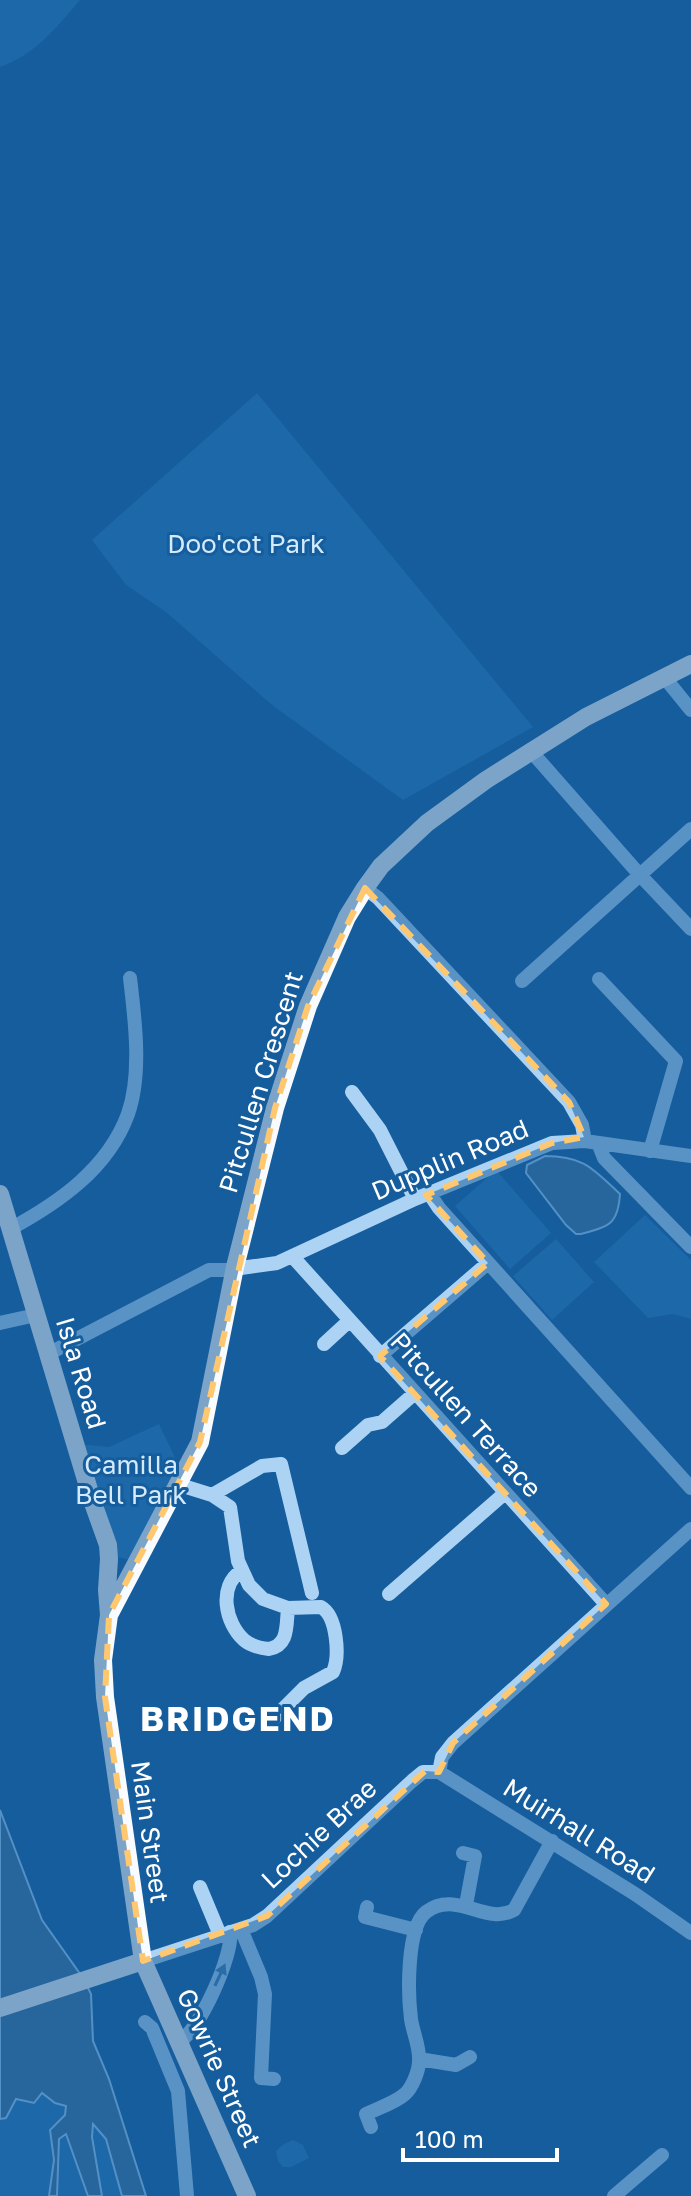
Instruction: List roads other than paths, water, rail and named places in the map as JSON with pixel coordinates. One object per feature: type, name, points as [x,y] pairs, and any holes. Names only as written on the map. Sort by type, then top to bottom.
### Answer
[{"type":"main road","name":"Pitcullen Crescent","points":[[109,1615],[200,1442],[235,1267],[275,1108],[303,1020],[328,958],[365,888],[381,866],[443,811],[530,750],[586,717],[691,664]]},
{"type":"main road","name":"Isla Road","points":[[0,1194],[108,1545],[109,1615]]},
{"type":"main road","name":"Main Street","points":[[109,1615],[103,1660],[105,1697],[143,1961]]},
{"type":"main road","points":[[0,2008],[143,1961]]},
{"type":"main road","name":"Gowrie Street","points":[[143,1961],[247,2196]]},
{"type":"street","points":[[665,678],[691,710]]},
{"type":"street","points":[[530,750],[691,929]]},
{"type":"street","points":[[522,981],[691,829]]},
{"type":"street","points":[[365,888],[378,898],[569,1102],[591,1142],[604,1158],[691,1247]]},
{"type":"street","points":[[10,1229],[47,1210],[79,1185],[114,1142],[128,1114],[136,1036],[130,978]]},
{"type":"street","points":[[599,979],[676,1061],[691,1072]]},
{"type":"street","points":[[650,1151],[676,1061]]},
{"type":"street","points":[[352,1092],[422,1196],[439,1208],[691,1488]]},
{"type":"street","name":"Dupplin Road","points":[[48,1354],[209,1270],[277,1263],[422,1196],[552,1143],[591,1142],[691,1156]]},
{"type":"street","name":"Pitcullen Terrace","points":[[292,1256],[606,1604]]},
{"type":"street","points":[[380,1356],[488,1263]]},
{"type":"street","points":[[0,1323],[36,1315]]},
{"type":"street","points":[[324,1344],[349,1321]]},
{"type":"street","points":[[342,1448],[368,1425],[382,1422],[415,1393]]},
{"type":"street","points":[[212,1495],[262,1466],[281,1464],[312,1593]]},
{"type":"street","points":[[180,1485],[212,1495],[230,1507],[241,1571],[263,1599],[288,1608],[316,1606],[326,1609],[333,1629],[336,1665],[327,1676],[304,1688],[271,1721]]},
{"type":"street","points":[[389,1594],[505,1493]]},
{"type":"street","points":[[439,1772],[442,1757],[453,1743],[691,1529]]},
{"type":"street","points":[[241,1571],[231,1580],[226,1597],[233,1624],[245,1641],[269,1649],[280,1644],[285,1639],[288,1608]]},
{"type":"street","name":"Lochie Brae","points":[[143,1961],[230,1932],[267,1916],[420,1775],[428,1771],[439,1772]]},
{"type":"street","name":"Muirhall Road","points":[[439,1772],[552,1841],[691,1933]]},
{"type":"street","points":[[371,2127],[366,2114],[406,2094],[416,2074],[419,2059],[410,2007],[412,1949],[424,1914],[439,1905],[453,1903],[498,1915],[514,1910],[552,1841]]},
{"type":"street","points":[[463,1853],[475,1856],[466,1905]]},
{"type":"street","points":[[200,1887],[261,1977],[265,1994],[261,2078],[274,2079]]},
{"type":"street","points":[[367,1907],[365,1917],[416,1930]]},
{"type":"street","points":[[180,2041],[189,2036],[224,1968],[230,1932]]},
{"type":"street","points":[[145,2022],[152,2028],[178,2091],[187,2196]]},
{"type":"street","points":[[419,2059],[456,2065],[470,2057]]},
{"type":"street","points":[[614,2196],[662,2155]]},
{"type":"district","name":"BRIDGEND","points":[[238,1719]]},
{"type":"park label","name":"Doo'cot Park","points":[[246,544]]},
{"type":"park label","name":"Camilla Bell Park","points":[[131,1480]]}]
